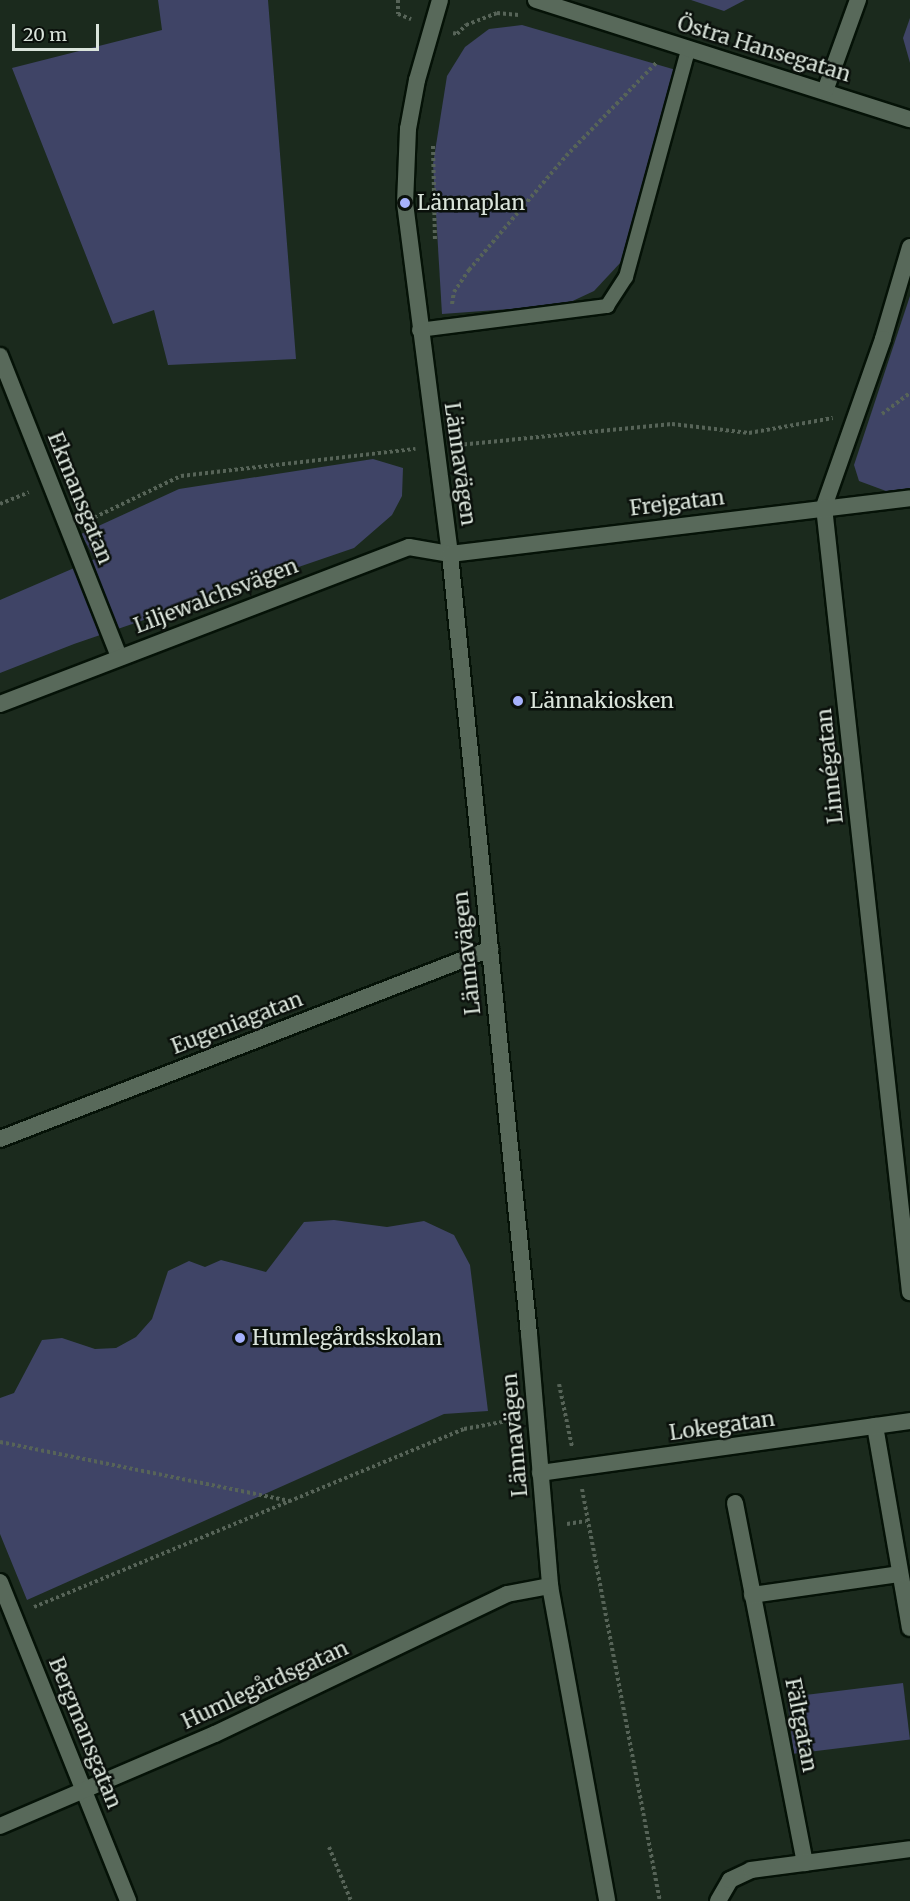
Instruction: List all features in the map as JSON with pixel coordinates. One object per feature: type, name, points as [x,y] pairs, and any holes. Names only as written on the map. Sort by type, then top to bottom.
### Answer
[{"type":"street","name":"Lännavägen","points":[[440,0],[417,80],[408,129],[405,203],[418,330],[450,554],[550,1586],[607,1901]]},
{"type":"street","name":"Östra Hansegatan","points":[[536,0],[910,119]]},
{"type":"street","points":[[825,91],[858,0]]},
{"type":"street","name":"Linnégatan","points":[[910,247],[883,339],[852,421],[824,507],[910,1292]]},
{"type":"street","name":"Ekmansgatan","points":[[0,356],[119,656]]},
{"type":"street","name":"Frejgatan","points":[[450,554],[910,498]]},
{"type":"street","name":"Liljewalchsvägen","points":[[0,704],[119,656],[409,547],[450,554]]},
{"type":"street","name":"Eugeniagatan","points":[[0,1139],[490,949]]},
{"type":"street","name":"Lokegatan","points":[[540,1473],[579,1470],[910,1421]]},
{"type":"street","points":[[875,1426],[910,1628]]},
{"type":"street","name":"Fältgatan","points":[[735,1503],[805,1863]]},
{"type":"street","points":[[752,1595],[900,1574]]},
{"type":"street","name":"Bergmansgatan","points":[[0,1582],[128,1901]]},
{"type":"street","name":"Humlegårdsgatan","points":[[0,1826],[84,1793],[507,1594],[550,1586]]},
{"type":"street","points":[[718,1901],[730,1880],[752,1870],[910,1849]]},
{"type":"lane","points":[[418,330],[607,306],[626,277],[688,50]]},
{"type":"path","points":[[453,42],[457,34]]},
{"type":"path","points":[[454,325],[452,304],[462,280],[566,156],[648,74],[665,42]]},
{"type":"path","points":[[432,137],[436,248]]},
{"type":"path","points":[[68,530],[180,476],[435,447],[672,424],[749,433],[827,416],[852,421],[887,412],[910,393]]},
{"type":"path","points":[[455,433],[458,457]]},
{"type":"path","points":[[0,504],[49,484]]},
{"type":"path","points":[[558,1375],[579,1470],[660,1901]]},
{"type":"path","points":[[14,1616],[465,1429],[513,1418]]},
{"type":"path","points":[[0,1442],[290,1501]]},
{"type":"path","points":[[329,1847],[351,1901]]},
{"type":"shaded area","points":[[158,0],[268,0],[296,359],[168,365],[154,310],[113,324],[12,68],[162,30]]},
{"type":"shaded area","points":[[691,0],[745,0],[724,11]]},
{"type":"shaded area","points":[[910,18],[910,63],[903,38]]},
{"type":"shaded area","points":[[522,25],[676,70],[622,261],[594,291],[564,305],[442,314],[433,164],[447,76],[465,47],[489,29]]},
{"type":"shaded area","points":[[910,296],[910,488],[886,491],[859,481],[854,465]]},
{"type":"shaded area","points":[[373,459],[403,468],[402,496],[392,515],[354,548],[74,644],[0,673],[0,600],[95,559],[81,534],[179,489]]},
{"type":"shaded area","points":[[334,1220],[387,1227],[424,1221],[454,1235],[470,1265],[488,1411],[444,1414],[27,1600],[0,1534],[0,1398],[14,1393],[42,1340],[62,1338],[95,1349],[116,1348],[136,1337],[152,1319],[168,1271],[189,1261],[205,1267],[221,1260],[266,1272],[304,1222]]},
{"type":"shaded area","points":[[903,1683],[910,1740],[794,1754],[787,1697]]},
{"type":"place","name":"Lännaplan","points":[[405,203]]},
{"type":"place","name":"Lännakiosken","points":[[518,701]]},
{"type":"place","name":"Humlegårdsskolan","points":[[240,1338]]}]
